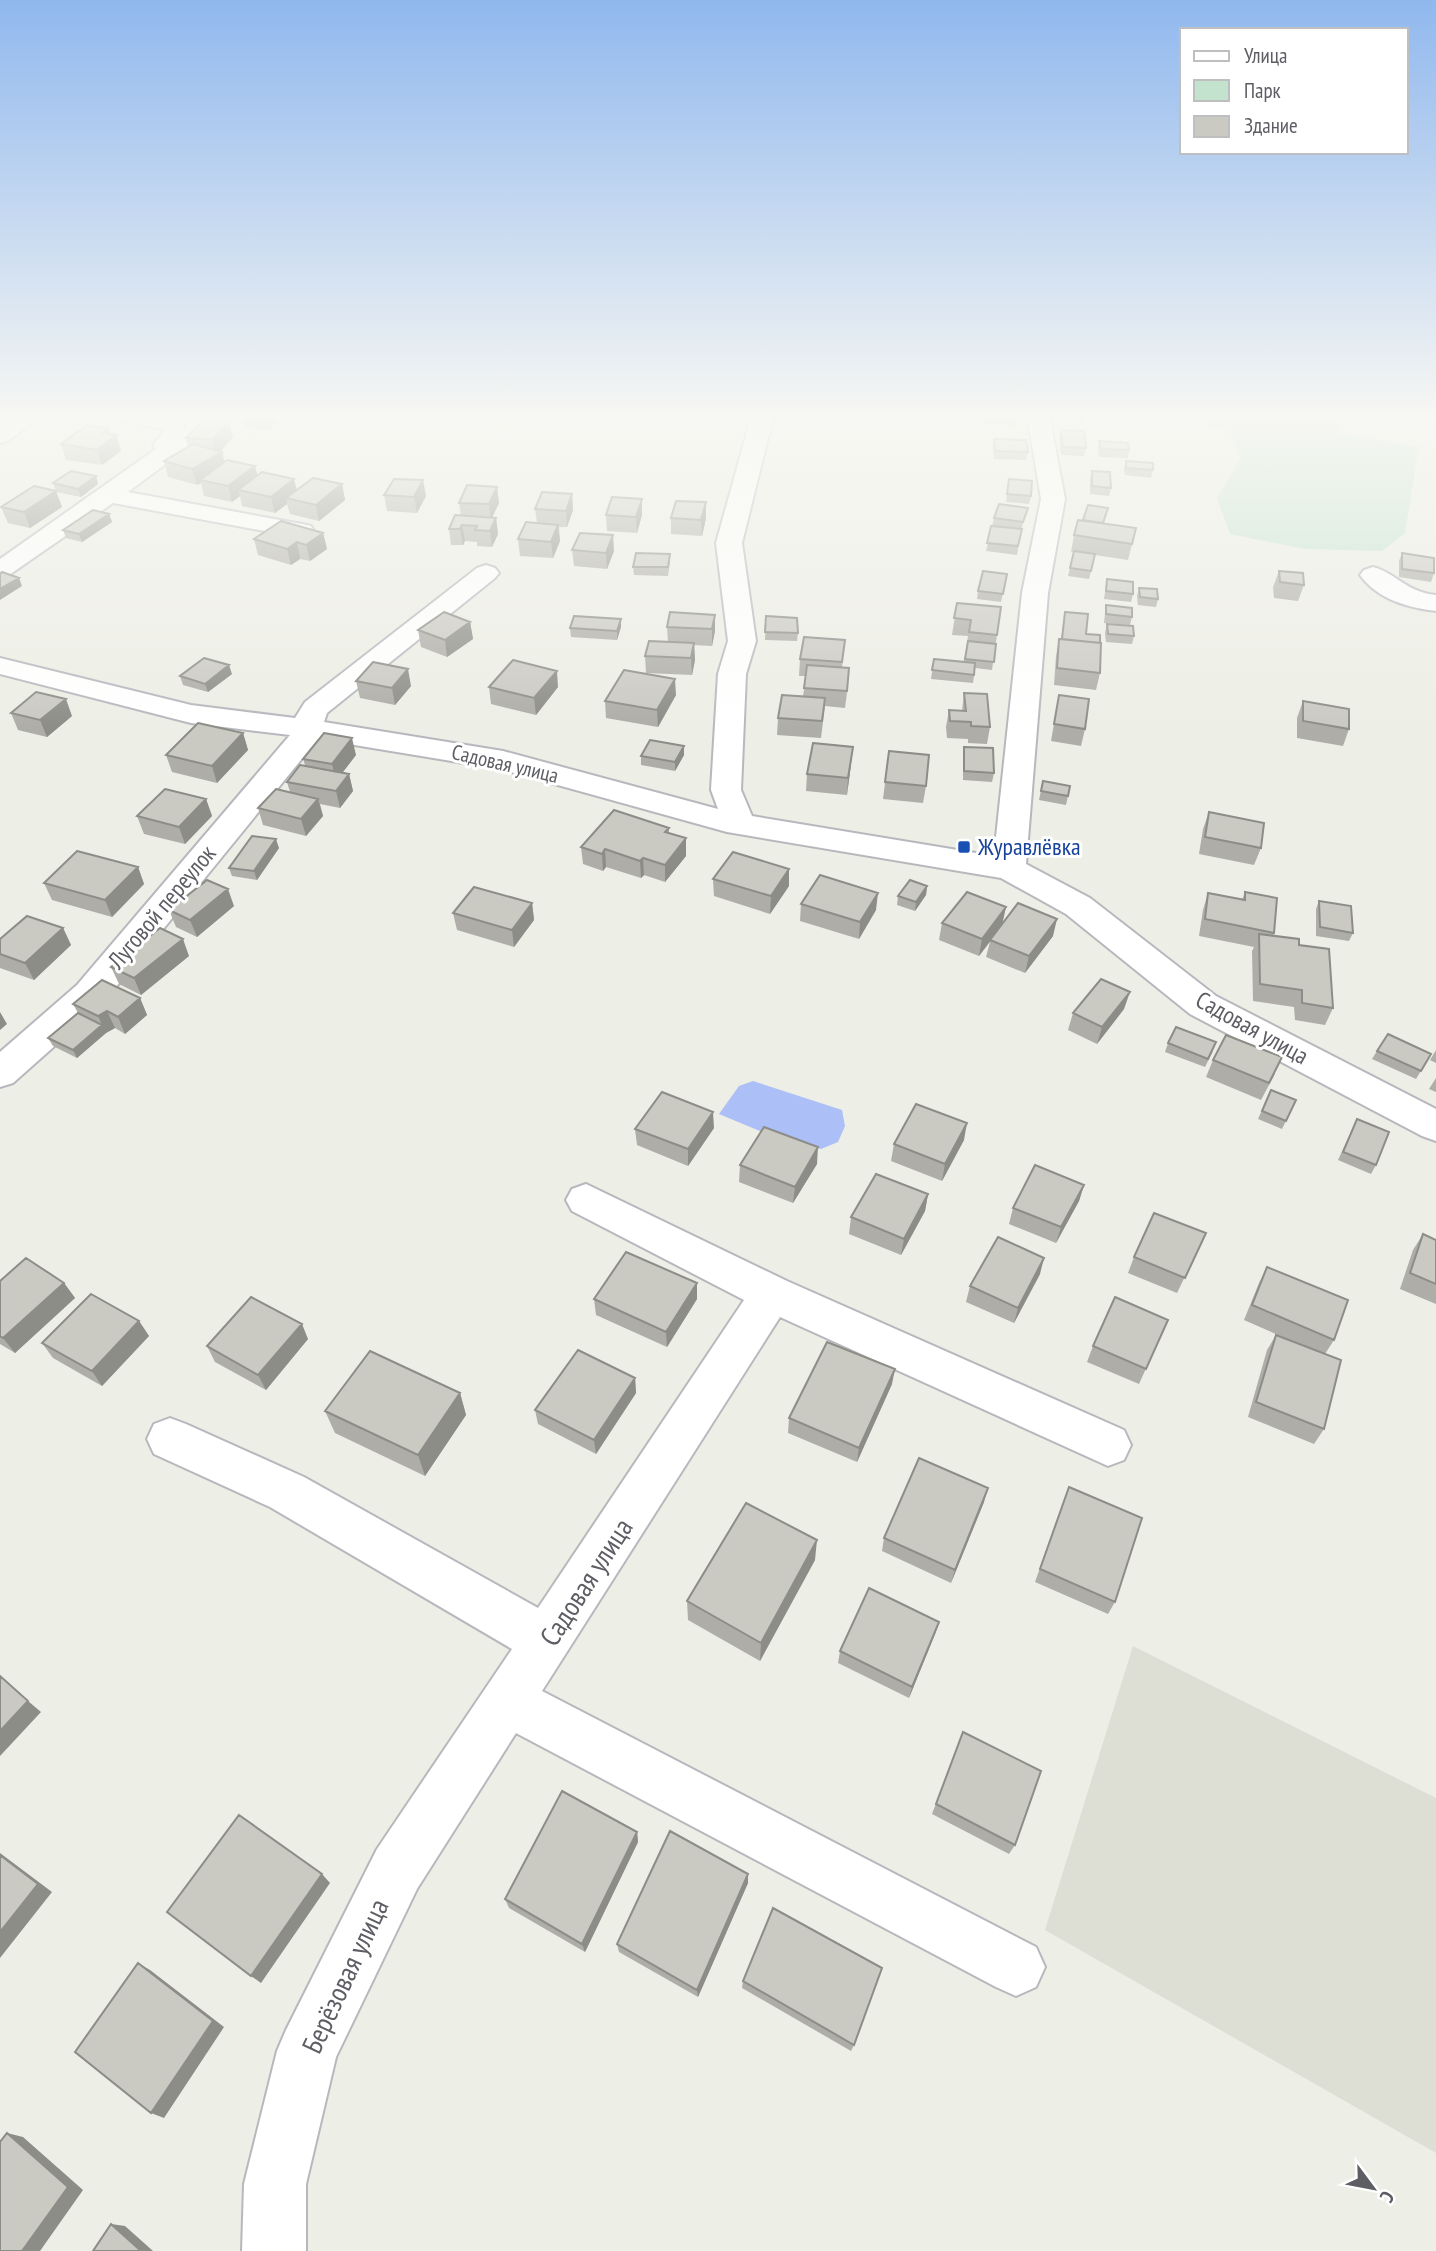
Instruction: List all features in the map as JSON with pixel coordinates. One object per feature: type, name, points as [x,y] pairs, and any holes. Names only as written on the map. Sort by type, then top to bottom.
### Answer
[{"type":"street","points":[[0,569],[75,519]]},
{"type":"street","points":[[238,519],[302,531]]},
{"type":"street","points":[[735,519],[729,543],[742,640],[732,674],[726,790],[739,824]]},
{"type":"street","points":[[1009,869],[1035,593],[1049,519]]},
{"type":"street","name":"Луговой переулок","points":[[0,1073],[90,994],[311,729],[310,719],[315,708],[486,573]]},
{"type":"street","points":[[1373,575],[1391,592],[1419,602],[1436,603]]},
{"type":"street","name":"Садовая улица","points":[[0,666],[191,714],[311,729],[503,760],[739,824],[1009,869],[1078,906],[1203,1005],[1436,1126]]},
{"type":"street","points":[[586,1200],[772,1294],[1108,1445]]},
{"type":"street","name":"Садовая улица","points":[[397,1869],[772,1294]]},
{"type":"street","points":[[170,1440],[287,1492],[547,1641]]},
{"type":"street","points":[[508,1701],[1016,1967]]},
{"type":"street","name":"Берёзовая улица","points":[[274,2251],[275,2184],[307,2051],[397,1869]]},
{"type":"shaded area","points":[[1133,1646],[1436,1798],[1436,2153],[1045,1930]]},
{"type":"green space","points":[[1225,519],[1407,519],[1405,533],[1382,551],[1305,549],[1230,534]]},
{"type":"water","points":[[753,1081],[842,1110],[845,1126],[838,1142],[821,1149],[781,1140],[719,1114],[739,1086]]},
{"type":"building","points":[[79,519],[101,519],[79,534],[63,530]]},
{"type":"building","points":[[453,519],[496,519],[490,531],[475,530],[477,526],[462,525],[460,529],[449,529]]},
{"type":"building","points":[[1002,519],[1024,519],[1023,522]]},
{"type":"building","points":[[1083,519],[1104,519],[1103,523]]},
{"type":"building","points":[[1078,520],[1136,528],[1132,544],[1074,535]]},
{"type":"building","points":[[281,521],[323,533],[306,545],[297,542],[287,549],[254,539]]},
{"type":"building","points":[[526,522],[558,525],[551,542],[518,539]]},
{"type":"building","points":[[991,526],[1022,529],[1018,546],[987,543]]},
{"type":"building","points":[[580,533],[613,535],[606,553],[572,550]]},
{"type":"building","points":[[1074,551],[1095,554],[1091,571],[1070,568]]},
{"type":"building","points":[[636,553],[670,554],[668,567],[633,567]]},
{"type":"building","points":[[1402,553],[1434,558],[1434,573],[1402,569]]},
{"type":"building","points":[[983,571],[1007,574],[1003,594],[978,591]]},
{"type":"building","points":[[1279,571],[1303,573],[1304,585],[1280,582]]},
{"type":"building","points":[[2,572],[19,578],[0,589]]},
{"type":"building","points":[[1107,579],[1133,582],[1133,594],[1106,591]]},
{"type":"building","points":[[1139,588],[1157,589],[1158,599],[1140,597]]},
{"type":"building","points":[[957,603],[1001,607],[997,635],[969,632],[971,620],[954,618]]},
{"type":"building","points":[[1106,605],[1132,608],[1132,617],[1106,614]]},
{"type":"building","points":[[444,612],[470,622],[445,640],[418,630]]},
{"type":"building","points":[[670,612],[715,615],[712,629],[667,627]]},
{"type":"building","points":[[1065,612],[1088,614],[1086,634],[1100,635],[1100,643],[1062,639]]},
{"type":"building","points":[[574,616],[621,619],[617,631],[570,628]]},
{"type":"building","points":[[766,616],[797,618],[798,633],[765,632]]},
{"type":"building","points":[[1107,624],[1133,626],[1134,636],[1108,634]]},
{"type":"building","points":[[804,637],[845,640],[842,662],[800,659]]},
{"type":"building","points":[[1059,639],[1101,643],[1100,673],[1057,668]]},
{"type":"building","points":[[649,641],[694,643],[691,658],[645,656]]},
{"type":"building","points":[[968,641],[996,644],[994,662],[965,659]]},
{"type":"building","points":[[204,658],[229,665],[205,684],[180,676]]},
{"type":"building","points":[[934,659],[975,663],[974,675],[932,670]]},
{"type":"building","points":[[513,660],[557,671],[534,698],[489,687]]},
{"type":"building","points":[[373,662],[408,669],[392,688],[356,681]]},
{"type":"building","points":[[807,665],[849,668],[847,691],[804,688]]},
{"type":"building","points":[[624,670],[675,679],[657,710],[605,701]]},
{"type":"building","points":[[36,692],[66,699],[40,720],[11,713]]},
{"type":"building","points":[[964,693],[987,694],[990,727],[971,726],[971,722],[950,721],[949,710],[966,711]]},
{"type":"building","points":[[782,695],[825,698],[822,721],[778,718]]},
{"type":"building","points":[[1059,695],[1089,699],[1085,729],[1054,724]]},
{"type":"building","points":[[1303,701],[1349,709],[1349,729],[1303,721]]},
{"type":"building","points":[[198,723],[243,733],[212,766],[166,755]]},
{"type":"building","points":[[324,733],[352,738],[332,764],[303,759]]},
{"type":"building","points":[[650,740],[684,746],[675,762],[641,756]]},
{"type":"building","points":[[813,743],[853,747],[848,778],[807,774]]},
{"type":"building","points":[[964,747],[993,748],[994,773],[964,771]]},
{"type":"building","points":[[889,751],[929,755],[926,786],[885,782]]},
{"type":"building","points":[[300,765],[349,774],[336,791],[287,782]]},
{"type":"building","points":[[1043,781],[1070,786],[1068,796],[1041,791]]},
{"type":"building","points":[[165,789],[206,799],[179,827],[137,816]]},
{"type":"building","points":[[276,789],[318,799],[301,819],[258,808]]},
{"type":"building","points":[[614,810],[669,828],[665,832],[686,838],[665,865],[643,858],[640,861],[605,849],[602,854],[581,847]]},
{"type":"building","points":[[1209,812],[1264,823],[1261,848],[1205,837]]},
{"type":"building","points":[[252,836],[276,839],[254,871],[229,868]]},
{"type":"building","points":[[77,851],[138,867],[105,900],[44,883]]},
{"type":"building","points":[[733,852],[789,869],[771,896],[713,879]]},
{"type":"building","points":[[820,875],[878,893],[860,922],[801,904]]},
{"type":"building","points":[[207,880],[228,889],[190,920],[169,910]]},
{"type":"building","points":[[910,880],[927,886],[916,902],[898,896]]},
{"type":"building","points":[[474,887],[532,903],[512,930],[453,913]]},
{"type":"building","points":[[967,892],[1006,907],[982,939],[942,923]]},
{"type":"building","points":[[1245,892],[1277,898],[1274,933],[1205,919],[1208,893],[1245,900]]},
{"type":"building","points":[[1319,901],[1351,906],[1353,933],[1320,927]]},
{"type":"building","points":[[1018,903],[1057,919],[1029,956],[990,940]]},
{"type":"building","points":[[27,916],[63,928],[25,963],[0,954],[0,939]]},
{"type":"building","points":[[160,928],[183,939],[134,978],[111,967]]},
{"type":"building","points":[[1259,934],[1299,939],[1299,945],[1329,949],[1333,1008],[1302,1003],[1302,990],[1260,984]]},
{"type":"building","points":[[1101,979],[1130,992],[1102,1027],[1073,1013]]},
{"type":"building","points":[[102,980],[140,998],[118,1017],[107,1011],[98,1016],[73,1004]]},
{"type":"building","points":[[78,1013],[102,1025],[73,1050],[48,1038]]},
{"type":"building","points":[[1176,1027],[1216,1042],[1208,1059],[1168,1043]]},
{"type":"building","points":[[1388,1034],[1431,1054],[1421,1071],[1377,1051]]},
{"type":"building","points":[[1226,1035],[1282,1057],[1269,1083],[1213,1060]]},
{"type":"building","points":[[1271,1090],[1296,1100],[1286,1121],[1262,1111]]},
{"type":"building","points":[[662,1092],[713,1112],[688,1149],[635,1129]]},
{"type":"building","points":[[916,1104],[967,1123],[945,1164],[894,1144]]},
{"type":"building","points":[[1357,1119],[1389,1132],[1376,1165],[1343,1152]]},
{"type":"building","points":[[764,1127],[818,1147],[795,1187],[740,1165]]},
{"type":"building","points":[[1035,1165],[1084,1185],[1061,1227],[1013,1208]]},
{"type":"building","points":[[876,1174],[928,1194],[904,1239],[851,1217]]},
{"type":"building","points":[[1154,1213],[1206,1233],[1185,1278],[1134,1257]]},
{"type":"building","points":[[1423,1234],[1436,1240],[1436,1284],[1410,1273]]},
{"type":"building","points":[[998,1237],[1044,1258],[1018,1308],[970,1286]]},
{"type":"building","points":[[626,1252],[697,1283],[666,1332],[594,1299]]},
{"type":"building","points":[[26,1258],[64,1283],[3,1338],[0,1336],[0,1281]]},
{"type":"building","points":[[1267,1267],[1348,1300],[1334,1340],[1252,1305]]},
{"type":"building","points":[[91,1294],[139,1321],[92,1371],[42,1343]]},
{"type":"building","points":[[251,1297],[302,1324],[258,1375],[207,1346]]},
{"type":"building","points":[[1115,1297],[1168,1320],[1146,1369],[1093,1346]]},
{"type":"building","points":[[1276,1335],[1341,1360],[1324,1429],[1256,1402]]},
{"type":"building","points":[[827,1342],[895,1369],[859,1448],[789,1418]]},
{"type":"building","points":[[578,1350],[635,1378],[594,1440],[535,1410]]},
{"type":"building","points":[[370,1351],[460,1393],[418,1455],[325,1411]]},
{"type":"building","points":[[919,1458],[988,1488],[955,1570],[884,1538]]},
{"type":"building","points":[[1069,1487],[1142,1518],[1115,1602],[1040,1569]]},
{"type":"building","points":[[746,1503],[817,1540],[761,1643],[687,1601]]},
{"type":"building","points":[[869,1588],[939,1622],[912,1687],[840,1651]]},
{"type":"building","points":[[0,1676],[28,1701],[0,1731]]},
{"type":"building","points":[[963,1732],[1041,1771],[1015,1845],[936,1804]]},
{"type":"building","points":[[562,1791],[637,1832],[582,1944],[505,1899]]},
{"type":"building","points":[[239,1815],[322,1874],[251,1976],[167,1912]]},
{"type":"building","points":[[670,1831],[748,1874],[697,1990],[617,1944]]},
{"type":"building","points":[[0,1855],[38,1884],[0,1932]]},
{"type":"building","points":[[773,1908],[882,1968],[854,2045],[743,1981]]},
{"type":"building","points":[[138,1963],[213,2021],[151,2113],[75,2052]]},
{"type":"building","points":[[7,2133],[68,2187],[22,2251],[0,2251],[0,2142]]},
{"type":"building","points":[[111,2224],[141,2251],[93,2251]]},
{"type":"place","name":"Журавлёвка","points":[[964,847]]}]
